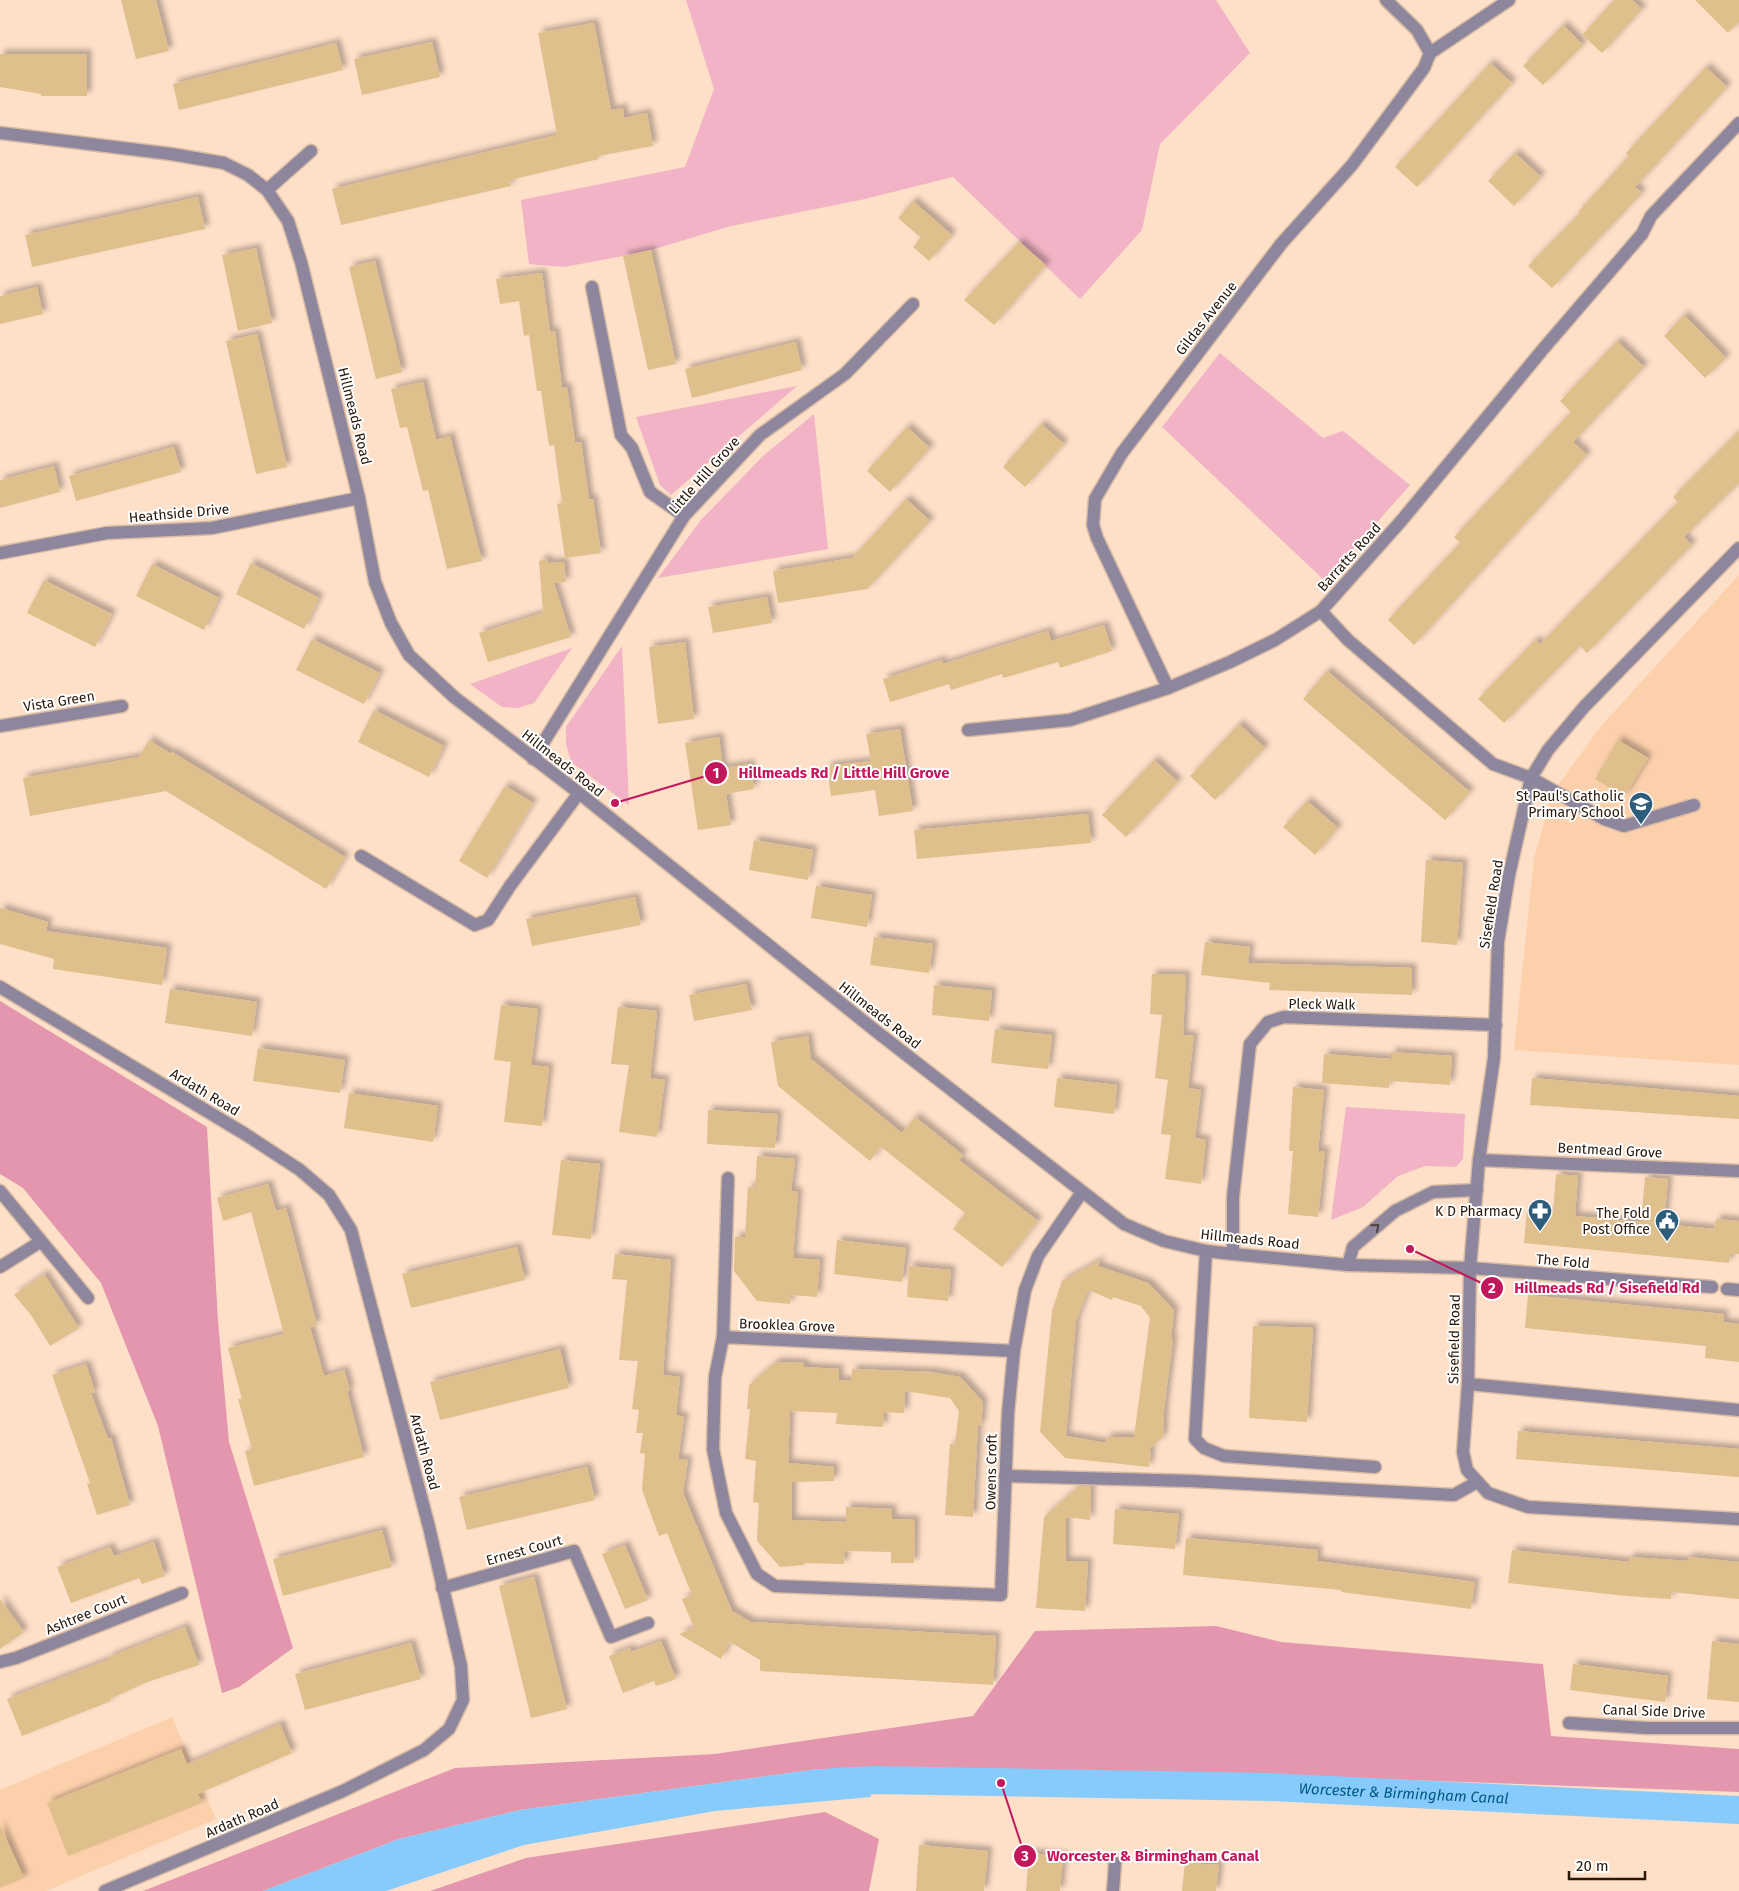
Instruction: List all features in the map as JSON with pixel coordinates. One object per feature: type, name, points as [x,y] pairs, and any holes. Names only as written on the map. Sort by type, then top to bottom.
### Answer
[{"type":"street","points":[[1386,0],[1417,30],[1430,53],[1509,0]]},
{"type":"street","name":"Gildas Avenue","points":[[1168,688],[1097,538],[1093,525],[1094,499],[1122,453],[1181,374],[1281,244],[1352,165],[1416,80],[1430,53]]},
{"type":"street","name":"Barratts Road","points":[[968,730],[1070,720],[1168,688],[1230,662],[1275,640],[1321,611],[1402,520],[1544,348],[1642,234],[1651,216],[1739,123]]},
{"type":"street","name":"Hillmeads Road","points":[[0,133],[171,154],[224,163],[248,175],[267,190],[288,220],[301,262],[359,498],[376,582],[390,623],[409,655],[454,697],[579,793],[861,1020],[1082,1192],[1124,1224],[1164,1241],[1206,1251],[1348,1265],[1470,1268]]},
{"type":"street","points":[[267,190],[311,151]]},
{"type":"street","points":[[592,287],[621,435],[632,448],[650,492],[684,516]]},
{"type":"street","name":"Little Hill Grove","points":[[533,759],[684,516],[760,435],[845,374],[913,304]]},
{"type":"street","name":"Heathside Drive","points":[[0,553],[107,534],[212,528],[359,498]]},
{"type":"street","name":"Sisefield Road","points":[[1739,548],[1584,706],[1548,750],[1531,778],[1509,875],[1498,942],[1494,1058],[1479,1160],[1470,1268],[1468,1384],[1463,1452],[1467,1470],[1488,1493],[1528,1506],[1739,1519]]},
{"type":"street","points":[[1321,611],[1348,640],[1493,764],[1531,778],[1604,818],[1624,826],[1694,805]]},
{"type":"street","name":"Vista Green","points":[[0,726],[122,706]]},
{"type":"street","points":[[361,856],[475,925],[488,920],[510,886],[579,793]]},
{"type":"street","name":"Ardath Road","points":[[0,987],[245,1134],[300,1170],[329,1195],[351,1230],[429,1527],[461,1666],[463,1700],[450,1730],[424,1750],[344,1792],[105,1891]]},
{"type":"street","name":"Pleck Walk","points":[[1232,1254],[1234,1197],[1250,1044],[1268,1022],[1284,1016],[1496,1025]]},
{"type":"street","name":"Bentmead Grove","points":[[1479,1160],[1739,1171]]},
{"type":"street","points":[[723,1337],[728,1178]]},
{"type":"street","points":[[1348,1265],[1353,1247],[1395,1211],[1433,1192],[1477,1190]]},
{"type":"street","points":[[0,1191],[40,1242],[88,1298]]},
{"type":"street","name":"Owens Croft","points":[[1001,1595],[1005,1527],[1004,1476],[1014,1350],[1025,1290],[1038,1256],[1082,1192]]},
{"type":"street","points":[[0,1267],[40,1242]]},
{"type":"street","points":[[1206,1251],[1195,1439],[1204,1448],[1224,1456],[1375,1467]]},
{"type":"street","name":"The Fold","points":[[1470,1268],[1712,1288]]},
{"type":"street","name":"Brooklea Grove","points":[[1001,1595],[775,1586],[757,1574],[726,1513],[713,1449],[716,1377],[723,1337],[1014,1350]]},
{"type":"street","points":[[1468,1384],[1739,1410]]},
{"type":"street","points":[[1004,1476],[1190,1481],[1454,1495],[1476,1482]]},
{"type":"street","name":"Ernest Court","points":[[442,1588],[574,1551],[611,1637],[648,1623]]},
{"type":"street","name":"Ashtree Court","points":[[0,1662],[16,1658],[182,1592]]},
{"type":"street","name":"Canal Side Drive","points":[[1569,1723],[1646,1728],[1739,1728]]},
{"type":"street","points":[[1113,1891],[1115,1863]]},
{"type":"shaded area","points":[[686,0],[1216,0],[1250,53],[1160,144],[1142,230],[1080,299],[953,177],[865,199],[731,226],[651,250],[623,256],[564,267],[529,264],[521,200],[685,167],[714,89]]},
{"type":"shaded area","points":[[1220,353],[1323,438],[1343,431],[1410,485],[1325,581],[1162,427]]},
{"type":"shaded area","points":[[797,386],[671,495],[660,485],[636,417]]},
{"type":"shaded area","points":[[814,414],[828,549],[658,578],[701,520],[763,456]]},
{"type":"shaded area","name":"St Paul's Catholic Primary School","points":[[1739,575],[1739,1065],[1514,1050],[1534,858],[1553,792],[1601,726]]},
{"type":"shaded area","points":[[622,646],[629,805],[571,762],[566,744],[566,727]]},
{"type":"shaded area","points":[[572,648],[534,703],[518,708],[502,707],[470,684]]},
{"type":"shaded area","points":[[0,1001],[207,1127],[218,1321],[229,1442],[293,1648],[239,1687],[222,1693],[158,1426],[101,1283],[23,1188],[0,1174]]},
{"type":"shaded area","points":[[1346,1107],[1465,1114],[1463,1159],[1456,1167],[1425,1166],[1398,1176],[1363,1207],[1331,1220]]},
{"type":"shaded area","points":[[1216,1626],[1281,1642],[1543,1664],[1551,1736],[1739,1749],[1739,1792],[1300,1776],[818,1769],[520,1810],[399,1839],[263,1891],[143,1891],[455,1768],[715,1754],[973,1716],[1035,1631]]},
{"type":"shaded area","points":[[172,1717],[216,1819],[46,1891],[0,1891],[0,1790]]},
{"type":"shaded area","points":[[825,1812],[879,1839],[869,1891],[430,1891],[526,1858]]},
{"type":"water","points":[[818,1769],[866,1770],[871,1797],[715,1811],[524,1845],[386,1891],[263,1891],[399,1839],[520,1810]]},
{"type":"building","points":[[121,0],[156,0],[169,51],[136,59]]},
{"type":"building","points":[[1614,0],[1632,0],[1642,9],[1602,53],[1582,35]]},
{"type":"building","points":[[1695,0],[1739,0],[1739,22],[1728,33]]},
{"type":"building","points":[[594,23],[611,110],[623,108],[624,118],[647,113],[653,146],[598,156],[599,159],[510,180],[511,186],[341,225],[332,189],[557,135],[538,33]]},
{"type":"building","points":[[1563,25],[1583,45],[1543,85],[1523,66]]},
{"type":"building","points":[[432,42],[440,77],[362,95],[354,59]]},
{"type":"building","points":[[336,43],[343,70],[179,110],[173,84]]},
{"type":"building","points":[[0,54],[87,54],[87,96],[41,96],[41,94],[0,87]]},
{"type":"building","points":[[1490,63],[1512,83],[1417,187],[1395,167]]},
{"type":"building","points":[[1706,67],[1727,87],[1635,187],[1642,193],[1552,288],[1528,266],[1580,213],[1578,212],[1629,156],[1626,153]]},
{"type":"building","points":[[1515,153],[1541,177],[1514,206],[1488,181]]},
{"type":"building","points":[[198,197],[205,229],[32,267],[25,235]]},
{"type":"building","points":[[913,201],[952,235],[929,261],[913,247],[921,238],[898,218]]},
{"type":"building","points":[[1019,242],[1046,265],[994,325],[964,300]]},
{"type":"building","points":[[256,248],[272,323],[238,331],[222,255]]},
{"type":"building","points":[[651,250],[676,364],[648,370],[623,256]]},
{"type":"building","points":[[375,261],[402,372],[376,379],[349,267]]},
{"type":"building","points":[[542,273],[550,332],[555,331],[562,388],[567,387],[575,442],[581,442],[589,499],[593,499],[601,553],[565,558],[557,504],[562,503],[554,445],[549,446],[541,391],[537,391],[529,335],[524,336],[519,301],[500,304],[496,279]]},
{"type":"building","points":[[37,287],[43,314],[0,324],[0,296]]},
{"type":"building","points":[[1684,315],[1726,358],[1705,378],[1664,336]]},
{"type":"building","points":[[257,334],[287,467],[256,474],[226,341]]},
{"type":"building","points":[[1617,341],[1644,367],[1573,442],[1587,455],[1414,645],[1388,620],[1460,543],[1454,537],[1571,412],[1560,401]]},
{"type":"building","points":[[796,342],[802,370],[692,398],[685,369]]},
{"type":"building","points":[[423,382],[436,440],[450,436],[482,561],[447,569],[428,490],[423,491],[407,427],[400,428],[391,389]]},
{"type":"building","points":[[1041,424],[1064,444],[1025,487],[1003,467]]},
{"type":"building","points":[[907,427],[930,448],[890,492],[867,471]]},
{"type":"building","points":[[1739,431],[1739,483],[1684,537],[1692,545],[1587,653],[1580,646],[1504,723],[1478,699],[1535,640],[1540,644],[1678,502],[1673,497]]},
{"type":"building","points":[[174,447],[181,472],[76,501],[69,476]]},
{"type":"building","points":[[54,466],[60,492],[0,508],[0,480]]},
{"type":"building","points":[[906,499],[930,521],[867,589],[778,603],[773,571],[852,558]]},
{"type":"building","points":[[547,559],[548,563],[564,562],[566,582],[554,583],[571,637],[488,662],[479,633],[543,613],[539,561]]},
{"type":"building","points":[[251,563],[319,598],[304,629],[236,594]]},
{"type":"building","points":[[152,564],[219,598],[204,630],[136,596]]},
{"type":"building","points":[[44,580],[112,614],[95,647],[27,613]]},
{"type":"building","points":[[767,597],[772,623],[713,633],[708,607]]},
{"type":"building","points":[[1104,625],[1112,651],[1060,668],[1058,662],[1003,678],[1002,674],[951,690],[949,684],[890,702],[883,679],[942,660],[943,664],[1048,631],[1051,641]]},
{"type":"building","points":[[312,639],[380,673],[364,704],[296,670]]},
{"type":"building","points":[[685,642],[694,719],[658,724],[649,647]]},
{"type":"building","points":[[1327,671],[1470,792],[1445,820],[1303,699]]},
{"type":"building","points":[[374,710],[444,746],[429,777],[358,742]]},
{"type":"building","points":[[1239,724],[1265,748],[1215,800],[1190,776]]},
{"type":"building","points":[[900,729],[913,811],[879,816],[875,790],[831,796],[827,766],[871,761],[866,734]]},
{"type":"building","points":[[719,737],[723,768],[750,764],[754,789],[726,794],[731,825],[698,830],[685,743]]},
{"type":"building","points":[[149,740],[345,857],[326,889],[166,791],[30,816],[23,778],[139,757]]},
{"type":"building","points":[[1618,740],[1648,758],[1624,797],[1595,779]]},
{"type":"building","points":[[1154,760],[1178,782],[1126,837],[1102,815]]},
{"type":"building","points":[[505,786],[533,803],[487,878],[459,861]]},
{"type":"building","points":[[1307,801],[1338,828],[1315,855],[1283,827]]},
{"type":"building","points":[[1088,814],[1091,843],[917,859],[914,830]]},
{"type":"building","points":[[754,840],[813,850],[808,880],[749,870]]},
{"type":"building","points":[[1426,860],[1463,863],[1457,945],[1421,942]]},
{"type":"building","points":[[816,886],[872,895],[867,927],[811,918]]},
{"type":"building","points":[[635,897],[641,925],[532,946],[526,919]]},
{"type":"building","points":[[0,908],[48,922],[46,931],[167,948],[162,985],[53,969],[54,959],[0,944]]},
{"type":"building","points":[[874,937],[933,944],[929,973],[870,965]]},
{"type":"building","points":[[1205,942],[1250,947],[1248,963],[1412,968],[1412,995],[1269,990],[1270,983],[1201,975]]},
{"type":"building","points":[[1152,974],[1186,975],[1183,1035],[1194,1036],[1188,1088],[1201,1090],[1195,1138],[1206,1140],[1201,1184],[1165,1179],[1171,1135],[1161,1134],[1168,1080],[1155,1078],[1162,1015],[1150,1014]]},
{"type":"building","points":[[746,984],[752,1010],[694,1021],[689,995]]},
{"type":"building","points":[[934,985],[992,991],[989,1021],[932,1015]]},
{"type":"building","points":[[170,989],[257,1002],[252,1036],[165,1023]]},
{"type":"building","points":[[501,1005],[538,1009],[531,1065],[549,1067],[542,1126],[504,1122],[511,1062],[494,1060]]},
{"type":"building","points":[[618,1007],[657,1011],[650,1078],[665,1080],[657,1137],[619,1132],[629,1065],[611,1064]]},
{"type":"building","points":[[995,1029],[1052,1035],[1048,1069],[991,1063]]},
{"type":"building","points":[[808,1036],[811,1059],[902,1133],[915,1117],[963,1155],[959,1160],[1038,1221],[1002,1267],[953,1229],[965,1213],[881,1147],[870,1161],[778,1086],[771,1042]]},
{"type":"building","points":[[258,1048],[345,1060],[340,1093],[253,1081]]},
{"type":"building","points":[[1391,1052],[1452,1056],[1450,1085],[1389,1081],[1389,1088],[1322,1083],[1324,1054],[1391,1059]]},
{"type":"building","points":[[1057,1078],[1117,1085],[1114,1114],[1054,1107]]},
{"type":"building","points":[[1532,1078],[1739,1096],[1739,1119],[1530,1105]]},
{"type":"building","points":[[1293,1087],[1324,1090],[1318,1151],[1325,1151],[1318,1217],[1288,1214],[1293,1151],[1289,1151]]},
{"type":"building","points":[[349,1093],[438,1106],[433,1142],[344,1128]]},
{"type":"building","points":[[708,1110],[778,1114],[775,1148],[707,1144]]},
{"type":"building","points":[[757,1156],[795,1159],[791,1191],[798,1192],[793,1258],[820,1260],[817,1297],[791,1295],[790,1304],[757,1301],[734,1271],[735,1237],[745,1237],[748,1187],[755,1188]]},
{"type":"building","points":[[561,1160],[600,1164],[591,1239],[552,1235]]},
{"type":"building","points":[[1556,1174],[1578,1176],[1575,1216],[1641,1222],[1645,1177],[1668,1179],[1664,1224],[1714,1229],[1716,1219],[1739,1221],[1739,1254],[1730,1254],[1729,1263],[1524,1243],[1527,1211],[1553,1213]]},
{"type":"building","points":[[268,1184],[276,1211],[286,1208],[317,1325],[310,1327],[324,1376],[344,1370],[350,1390],[347,1391],[364,1457],[254,1486],[245,1451],[252,1449],[238,1399],[242,1399],[228,1348],[284,1334],[251,1212],[223,1221],[217,1198]]},
{"type":"building","points":[[837,1240],[906,1248],[902,1282],[834,1274]]},
{"type":"building","points":[[517,1247],[525,1280],[411,1308],[402,1274]]},
{"type":"building","points":[[615,1254],[671,1260],[663,1375],[680,1377],[676,1415],[684,1417],[678,1459],[688,1460],[683,1493],[732,1611],[751,1622],[996,1636],[993,1685],[760,1671],[760,1660],[730,1642],[721,1659],[679,1634],[694,1628],[682,1599],[692,1595],[667,1533],[659,1536],[642,1490],[645,1454],[640,1453],[643,1433],[636,1433],[639,1410],[632,1409],[638,1361],[619,1360],[627,1280],[612,1279]]},
{"type":"building","points":[[1100,1260],[1098,1266],[1148,1283],[1174,1310],[1171,1339],[1173,1339],[1164,1410],[1163,1437],[1148,1450],[1151,1450],[1149,1467],[1065,1458],[1040,1432],[1052,1311],[1062,1281]],"holes":[[[1088,1290],[1112,1300],[1113,1297],[1141,1306],[1150,1318],[1134,1437],[1107,1437],[1106,1443],[1066,1436],[1076,1321]]]},
{"type":"building","points":[[909,1266],[951,1270],[948,1301],[907,1297]]},
{"type":"building","points":[[44,1274],[79,1328],[50,1346],[31,1315],[14,1295]]},
{"type":"building","points":[[1528,1295],[1724,1314],[1723,1322],[1739,1324],[1739,1362],[1705,1358],[1706,1346],[1525,1328]]},
{"type":"building","points":[[1253,1326],[1313,1328],[1307,1422],[1249,1418]]},
{"type":"building","points":[[560,1349],[569,1388],[440,1420],[430,1382]]},
{"type":"building","points":[[776,1362],[804,1363],[804,1367],[839,1369],[839,1380],[851,1381],[852,1369],[932,1372],[960,1377],[983,1402],[981,1426],[978,1426],[973,1517],[945,1515],[950,1444],[955,1444],[959,1411],[950,1398],[905,1391],[904,1413],[884,1412],[883,1427],[836,1424],[837,1413],[790,1411],[788,1463],[834,1467],[834,1481],[792,1482],[792,1520],[846,1522],[846,1507],[892,1509],[892,1519],[915,1520],[914,1563],[891,1563],[891,1552],[845,1551],[844,1564],[805,1563],[804,1565],[780,1567],[757,1541],[759,1503],[753,1502],[756,1461],[745,1459],[750,1409],[747,1409],[749,1385]]},
{"type":"building","points":[[86,1364],[95,1392],[91,1393],[108,1439],[111,1438],[130,1505],[97,1515],[87,1484],[90,1483],[52,1375]]},
{"type":"building","points":[[1518,1431],[1739,1449],[1739,1477],[1516,1459]]},
{"type":"building","points":[[587,1467],[595,1500],[467,1530],[459,1497]]},
{"type":"building","points":[[1079,1486],[1091,1486],[1090,1520],[1066,1517],[1066,1561],[1088,1562],[1085,1611],[1036,1608],[1044,1517]]},
{"type":"building","points":[[1115,1509],[1179,1514],[1175,1549],[1113,1544]]},
{"type":"building","points":[[382,1530],[392,1567],[283,1596],[273,1559]]},
{"type":"building","points":[[1186,1538],[1318,1550],[1317,1561],[1475,1582],[1471,1609],[1341,1592],[1341,1590],[1183,1575]]},
{"type":"building","points":[[154,1542],[165,1576],[142,1584],[139,1578],[71,1603],[57,1567],[110,1547],[114,1556]]},
{"type":"building","points":[[625,1545],[648,1600],[625,1609],[602,1554]]},
{"type":"building","points":[[1512,1550],[1629,1562],[1629,1557],[1688,1561],[1688,1557],[1739,1562],[1739,1599],[1671,1592],[1671,1599],[1626,1596],[1508,1583]]},
{"type":"building","points":[[534,1577],[567,1709],[531,1718],[499,1586]]},
{"type":"building","points":[[0,1599],[24,1632],[0,1649]]},
{"type":"building","points":[[185,1627],[199,1665],[147,1682],[110,1699],[111,1701],[22,1736],[7,1699],[110,1659],[109,1657]]},
{"type":"building","points":[[661,1641],[676,1679],[656,1686],[654,1681],[623,1693],[609,1656],[630,1648],[631,1652]]},
{"type":"building","points":[[1712,1641],[1739,1644],[1739,1702],[1707,1699]]},
{"type":"building","points":[[411,1643],[421,1679],[305,1710],[295,1674]]},
{"type":"building","points":[[1573,1664],[1668,1676],[1665,1702],[1570,1690]]},
{"type":"building","points":[[280,1724],[292,1753],[198,1794],[202,1803],[68,1856],[47,1803],[181,1749],[187,1764]]},
{"type":"building","points":[[0,1825],[24,1878],[0,1888]]},
{"type":"building","points":[[919,1845],[988,1851],[984,1891],[916,1891]]},
{"type":"building","points":[[1029,1853],[1063,1856],[1060,1891],[1026,1891]]},
{"type":"building","points":[[1185,1863],[1219,1865],[1216,1891],[1182,1891]]},
{"type":"waterway","name":"Worcester & Birmingham Canal","points":[[832,1782],[877,1780],[1269,1787],[1739,1810]]},
{"type":"place","name":"Hillmeads Rd / Little Hill Grove","points":[[615,803]]},
{"type":"place","name":"St Paul's Catholic Primary School","points":[[1641,825]]},
{"type":"place","name":"K D Pharmacy","points":[[1540,1232]]},
{"type":"place","name":"The Fold Post Office","points":[[1667,1242]]},
{"type":"place","name":"Hillmeads Rd / Sisefield Rd","points":[[1410,1249]]},
{"type":"place","name":"Worcester & Birmingham Canal","points":[[1001,1783]]}]
